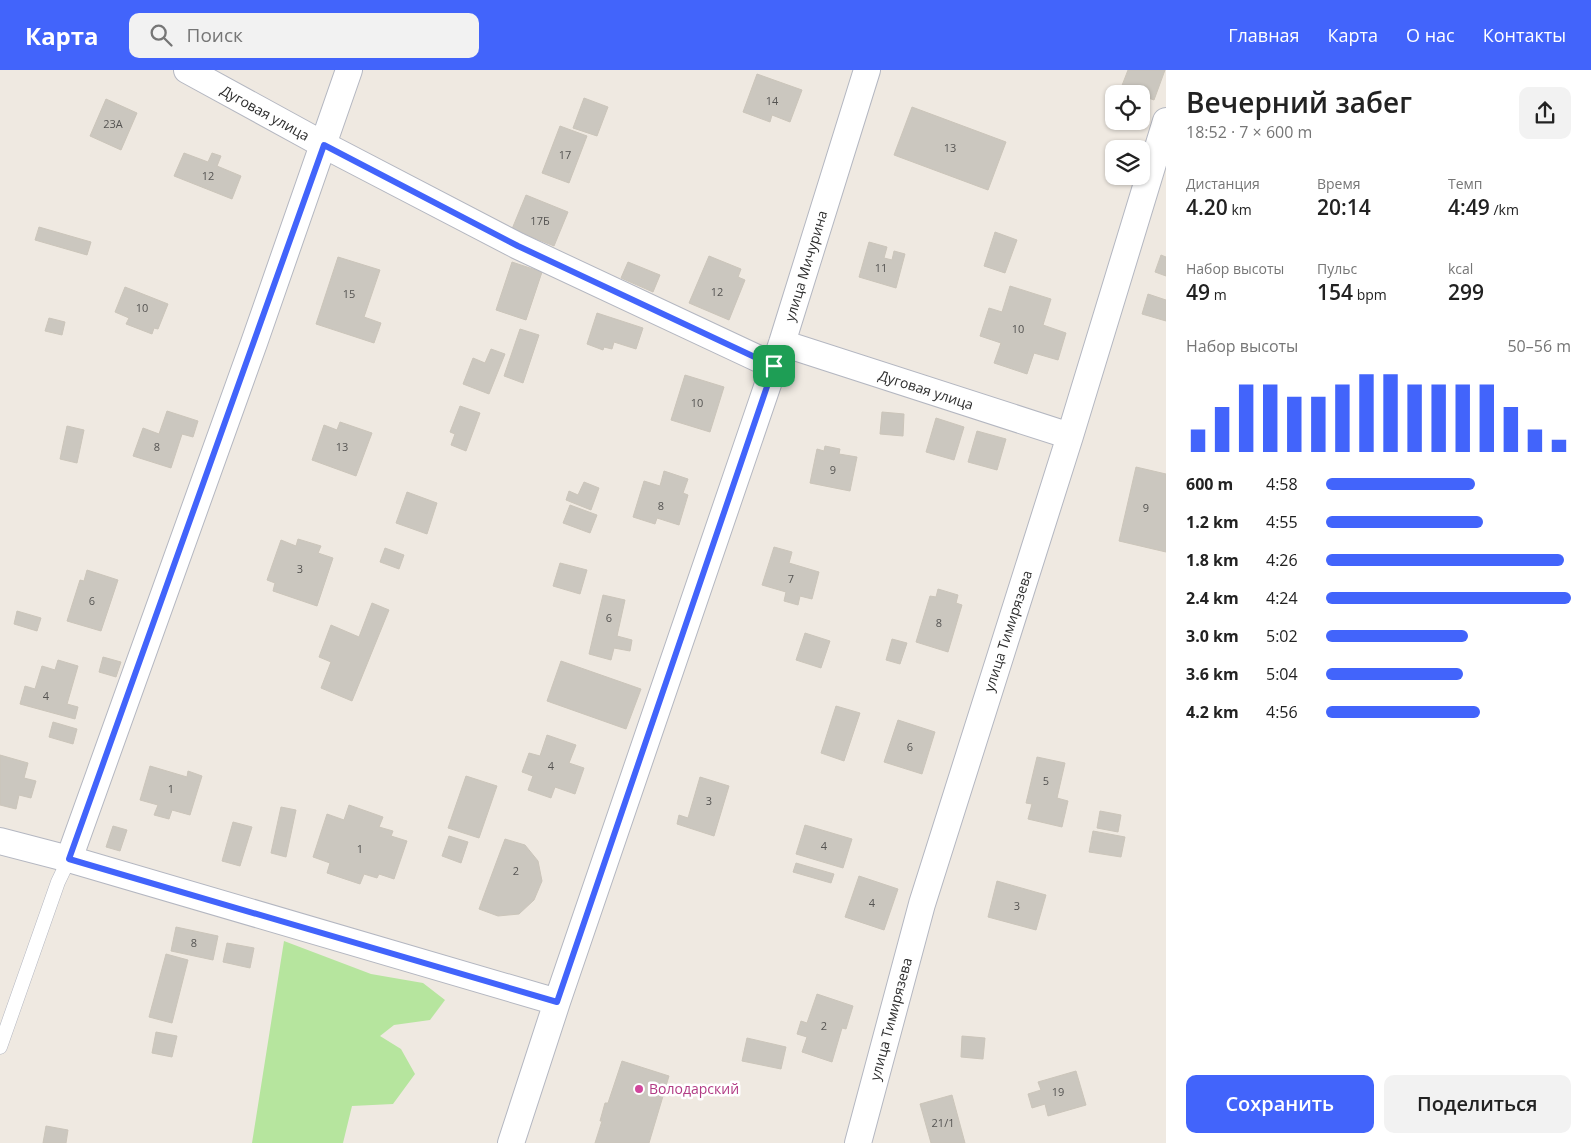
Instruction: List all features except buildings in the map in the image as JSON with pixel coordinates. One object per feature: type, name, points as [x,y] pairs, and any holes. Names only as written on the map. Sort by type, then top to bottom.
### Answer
[{"type":"street","name":"Дуговая улица","points":[[187,70],[324,145],[518,246],[778,354],[1070,436]]},
{"type":"street","points":[[69,859],[324,145],[349,70]]},
{"type":"street","name":"улица Мичурина","points":[[511,1143],[557,1002],[778,354],[867,70]]},
{"type":"street","name":"улица Тимирязева","points":[[858,1143],[922,904],[1070,436],[1166,121]]},
{"type":"street","points":[[0,841],[69,859],[557,1002]]},
{"type":"lane","points":[[0,1047],[58,882],[69,859]]},
{"type":"green space","points":[[284,941],[371,974],[423,983],[445,1000],[430,1020],[394,1025],[380,1036],[401,1049],[415,1074],[393,1104],[352,1106],[343,1143],[252,1143]]},
{"type":"place","name":"Володарский","points":[[639,1089]]},
{"type":"route","points":[[324,145],[518,246],[774,366],[702,572],[557,1002],[69,859],[324,145]]}]
